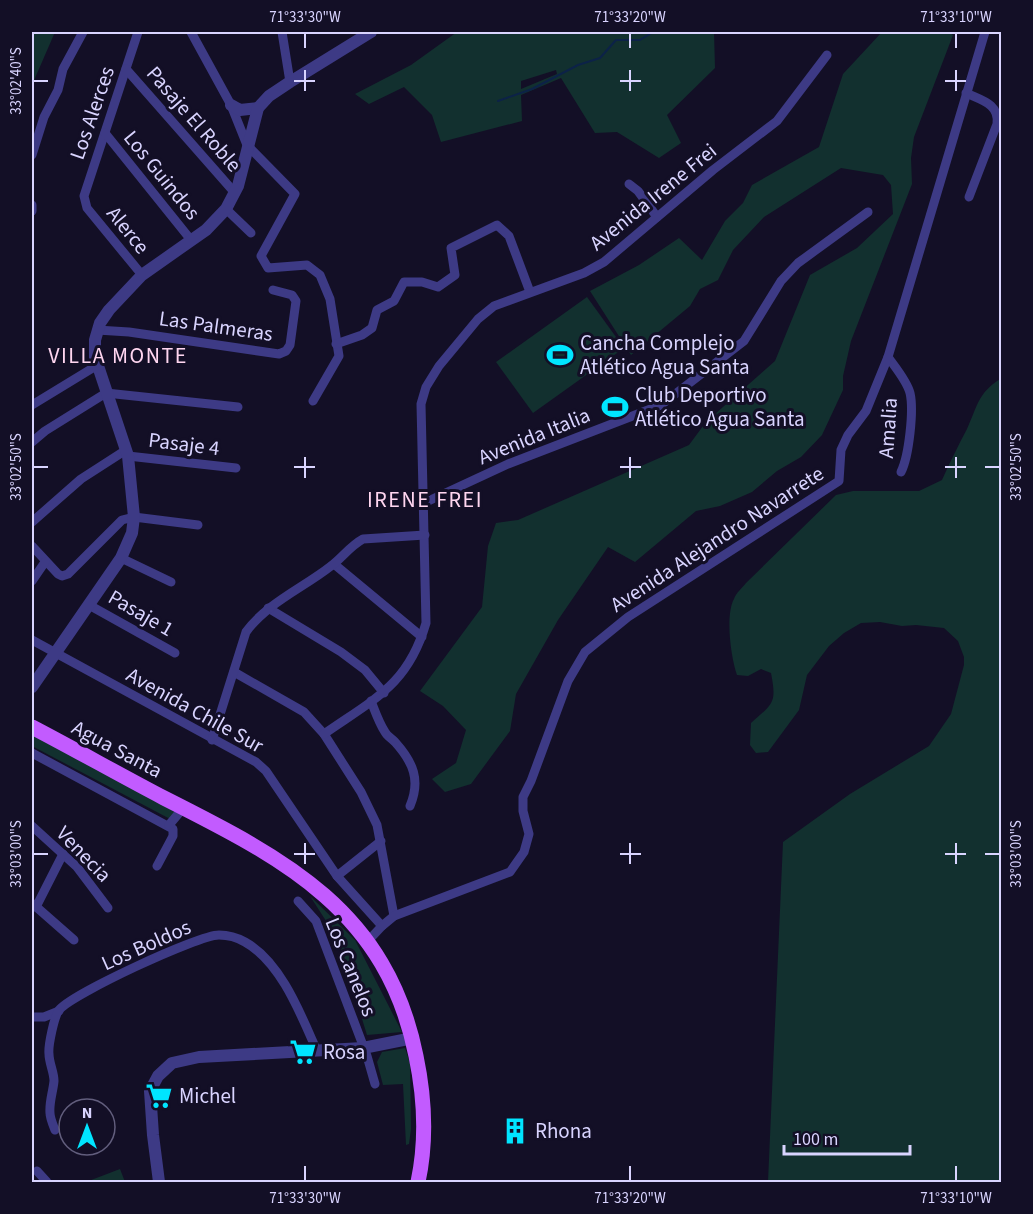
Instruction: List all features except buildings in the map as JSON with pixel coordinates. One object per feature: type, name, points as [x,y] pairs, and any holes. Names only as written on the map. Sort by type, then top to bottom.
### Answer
[{"type":"main road","name":"Agua Santa","points":[[32,727],[184,807],[294,870],[327,896],[367,942],[383,966],[397,994],[413,1038],[422,1085],[424,1111],[418,1182]]},
{"type":"street","points":[[32,155],[42,123],[58,90],[63,69],[83,32]]},
{"type":"street","name":"Los Alerces","points":[[87,208],[84,196],[86,186],[138,32]]},
{"type":"street","points":[[191,32],[231,105],[247,145],[295,194],[261,256],[268,268],[307,266],[320,274],[330,299],[339,356],[313,401]]},
{"type":"street","points":[[282,32],[290,82]]},
{"type":"street","name":"Avenida Alejandro Navarrete","points":[[367,942],[394,916],[510,872],[524,852],[530,834],[523,811],[523,797],[568,681],[585,652],[628,617],[839,481],[841,450],[848,435],[866,411],[888,357],[985,32]]},
{"type":"street","points":[[32,687],[121,558],[132,533],[134,517],[127,453],[96,366],[94,348],[97,330],[109,310],[142,275],[213,224],[226,209],[235,193],[258,108],[269,96],[363,34]]},
{"type":"street","name":"Avenida Irene Frei","points":[[324,734],[384,693],[407,667],[422,637],[426,623],[421,404],[426,387],[439,366],[478,320],[494,306],[584,273],[604,262],[777,121],[827,55]]},
{"type":"street","name":"Pasaje El Roble","points":[[126,69],[235,193]]},
{"type":"street","points":[[966,93],[993,106],[998,115],[997,124],[969,197]]},
{"type":"street","points":[[231,105],[240,110],[258,108]]},
{"type":"street","name":"Los Guindos","points":[[105,134],[191,240]]},
{"type":"street","points":[[629,183],[638,191],[657,217]]},
{"type":"street","points":[[32,205],[32,212]]},
{"type":"street","name":"Alerce","points":[[87,208],[142,275]]},
{"type":"street","points":[[226,209],[251,233]]},
{"type":"street","name":"Avenida Italia","points":[[424,503],[508,464],[661,405],[744,341],[781,281],[798,263],[868,212]]},
{"type":"street","points":[[336,344],[362,335],[372,328],[377,310],[394,301],[404,282],[422,282],[438,287],[455,275],[451,248],[496,225],[509,236],[530,292]]},
{"type":"street","name":"Las Palmeras","points":[[97,330],[129,332],[279,354],[286,351],[290,345],[297,301],[292,295],[273,290]]},
{"type":"street","name":"Amalia","points":[[888,357],[910,392],[911,411],[906,461],[902,472]]},
{"type":"street","points":[[32,405],[96,366]]},
{"type":"street","points":[[32,442],[45,431],[106,393],[238,407]]},
{"type":"street","points":[[32,522],[81,479],[127,453]]},
{"type":"street","name":"Pasaje 4","points":[[127,453],[236,468]]},
{"type":"street","points":[[32,546],[45,562],[62,576],[68,574],[122,520],[134,517],[198,525]]},
{"type":"street","points":[[212,740],[246,632],[256,619],[268,608],[306,585],[363,539],[425,535]]},
{"type":"street","points":[[121,558],[171,582]]},
{"type":"street","points":[[32,581],[45,562]]},
{"type":"street","points":[[334,564],[422,637]]},
{"type":"street","name":"Pasaje 1","points":[[89,605],[175,653]]},
{"type":"street","points":[[268,608],[349,658],[365,670],[384,693]]},
{"type":"street","name":"Avenida Chile Sur","points":[[32,640],[256,762],[266,771],[337,876],[382,926]]},
{"type":"street","points":[[234,672],[304,712],[324,734],[361,792],[377,825],[394,916]]},
{"type":"street","points":[[371,701],[386,734],[396,743],[412,766],[416,785],[410,806]]},
{"type":"street","name":"Agua Santa","points":[[32,753],[169,825]]},
{"type":"street","points":[[157,866],[173,836],[173,829],[169,825],[184,807]]},
{"type":"street","name":"Venecia","points":[[32,826],[77,867],[108,908]]},
{"type":"street","points":[[337,876],[381,841]]},
{"type":"street","points":[[63,854],[34,905],[74,940]]},
{"type":"street","name":"Los Canelos","points":[[298,901],[316,921],[375,1084]]},
{"type":"street","name":"Los Boldos","points":[[59,1011],[90,990],[135,967],[202,939],[218,935],[246,942],[273,968],[299,1010],[317,1051]]},
{"type":"street","points":[[32,1017],[44,1017],[59,1011]]},
{"type":"street","points":[[55,1130],[50,1113],[54,1079],[48,1053],[59,1011]]},
{"type":"street","points":[[159,1182],[150,1091],[164,1069],[172,1064],[199,1058],[363,1048],[413,1038]]},
{"type":"street","points":[[37,1171],[46,1182]]},
{"type":"green space","points":[[32,32],[55,32],[32,85]]},
{"type":"green space","points":[[457,32],[714,32],[715,68],[667,115],[681,143],[659,158],[617,132],[595,133],[561,78],[521,95],[522,121],[441,142],[432,115],[404,87],[369,104],[355,94],[411,65]],"holes":[[[556,70],[557,74],[521,89],[521,81]]]},
{"type":"green space","points":[[882,32],[949,32],[953,35],[914,137],[911,158],[912,184],[851,341],[843,376],[843,390],[822,435],[801,457],[777,471],[752,492],[720,506],[696,511],[635,562],[608,547],[558,620],[516,694],[510,731],[471,784],[445,792],[432,779],[456,763],[466,730],[443,706],[420,691],[482,607],[488,546],[496,523],[518,520],[689,445],[706,422],[775,361],[810,275],[857,248],[893,214],[891,185],[883,175],[841,168],[764,217],[733,250],[718,280],[700,289],[690,306],[631,355],[590,291],[639,265],[679,238],[702,260],[725,221],[743,203],[752,185],[819,147],[843,74]]},
{"type":"green space","name":"Cancha Complejo Atlético Agua Santa","points":[[587,297],[624,348],[533,413],[496,362]]},
{"type":"green space","points":[[1002,379],[1001,1182],[768,1182],[783,842],[850,794],[929,746],[951,714],[964,657],[958,641],[944,628],[902,626],[880,622],[861,623],[844,633],[829,646],[807,675],[799,710],[768,752],[756,753],[750,745],[751,723],[772,702],[773,683],[771,673],[761,669],[748,676],[737,675],[730,637],[731,606],[736,595],[746,583],[836,495],[853,491],[919,491],[942,480],[979,401],[987,390]]},
{"type":"green space","points":[[32,728],[186,808],[172,820],[32,746]]},
{"type":"green space","points":[[310,896],[355,940],[402,1032],[367,1035],[337,938]]},
{"type":"green space","points":[[405,1048],[410,1063],[411,1129],[409,1144],[406,1145],[403,1084],[383,1085],[377,1062],[382,1052]]},
{"type":"green space","points":[[120,1169],[125,1182],[86,1182]]},
{"type":"waterway","points":[[498,101],[532,89],[578,65],[600,58],[616,40],[640,40],[653,32]]},
{"type":"place","name":"Cancha Complejo Atlético Agua Santa","points":[[560,355]]},
{"type":"place","name":"Club Deportivo Atlético Agua Santa","points":[[615,407]]},
{"type":"place","name":"Rosa","points":[[303,1052]]},
{"type":"place","name":"Michel","points":[[159,1096]]},
{"type":"place","name":"Rhona","points":[[515,1131]]},
{"type":"district","name":"VILLA MONTE","points":[[118,356]]},
{"type":"district","name":"IRENE FREI","points":[[425,500]]}]
